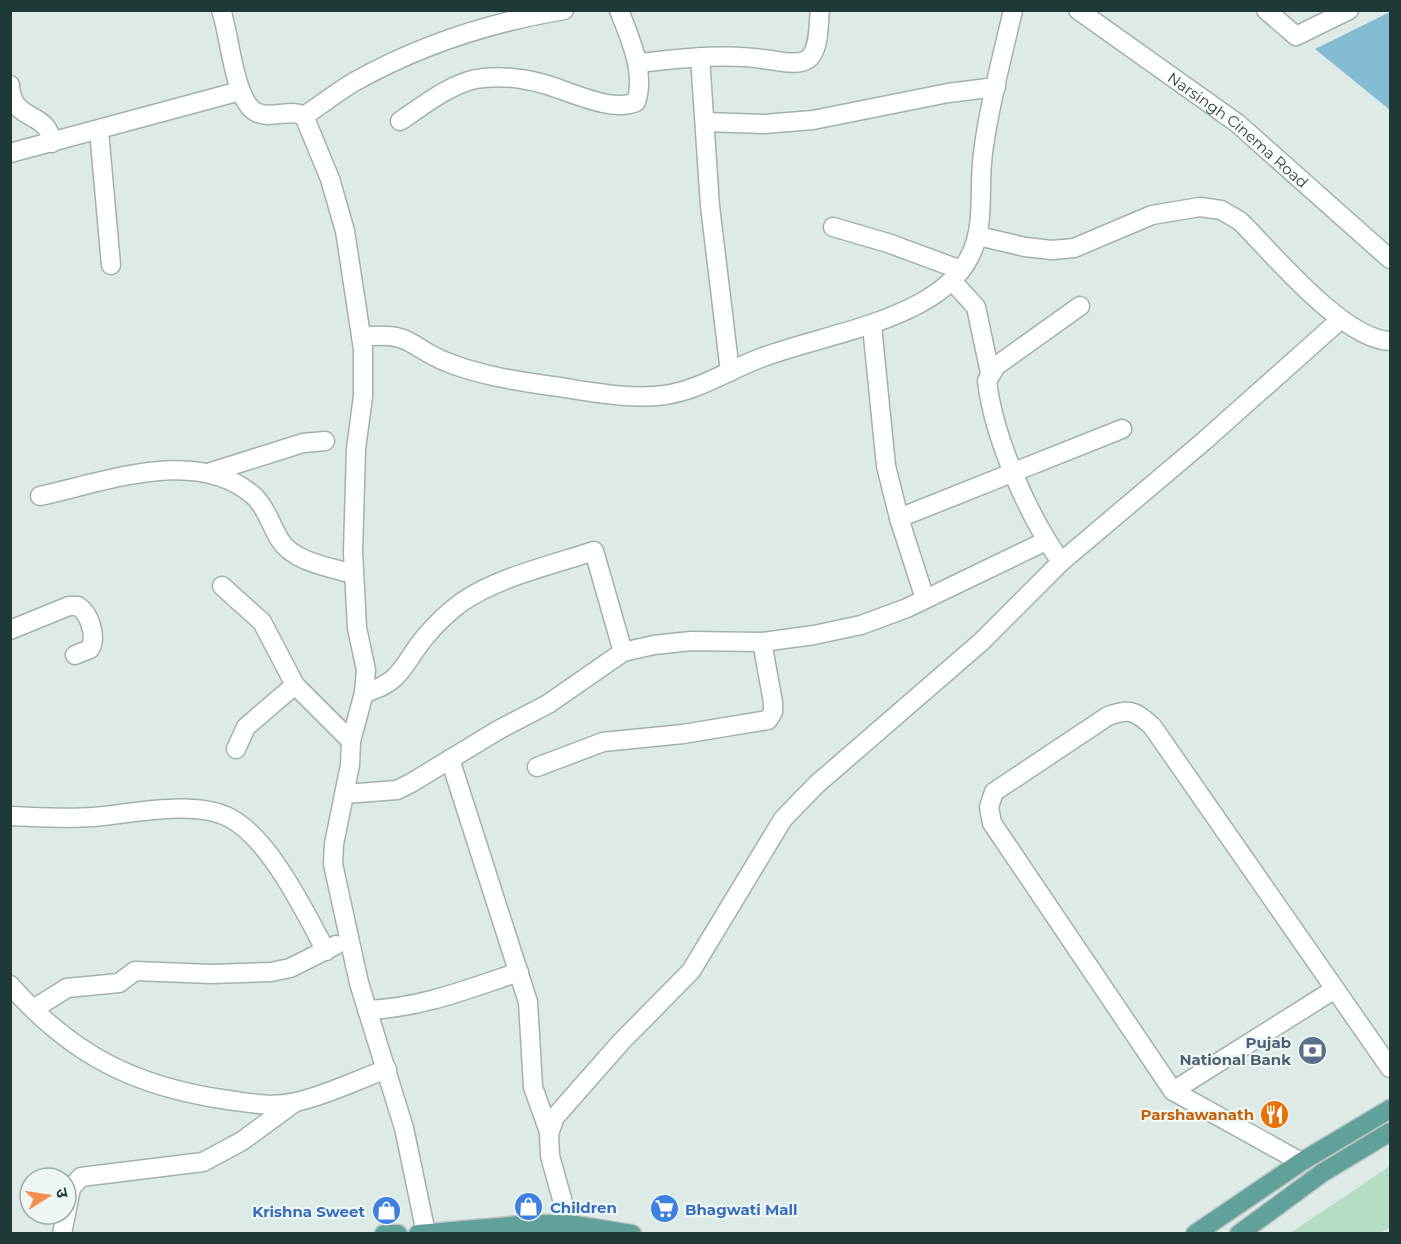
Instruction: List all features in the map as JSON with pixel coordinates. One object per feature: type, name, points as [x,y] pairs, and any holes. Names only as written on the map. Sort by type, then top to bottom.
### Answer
[{"type":"main road","points":[[1195,1233],[1301,1161],[1390,1109]]},
{"type":"main road","points":[[1239,1233],[1322,1173],[1390,1132]]},
{"type":"main road","points":[[418,1233],[532,1224],[568,1224],[632,1233]]},
{"type":"main road","points":[[384,1233],[398,1233]]},
{"type":"street","points":[[304,116],[354,82],[444,41],[500,23],[564,10]]},
{"type":"street","points":[[400,121],[452,88],[475,79],[507,77],[542,83],[609,104],[627,106],[636,102],[640,91],[638,63],[619,10]]},
{"type":"street","points":[[638,63],[700,57],[757,58],[794,63],[807,61],[814,53],[820,10]]},
{"type":"street","points":[[361,338],[387,334],[404,337],[447,363],[489,376],[630,395],[664,395],[691,389],[806,342],[872,326],[916,305],[957,276],[970,257],[978,236],[983,153],[1013,10]]},
{"type":"street","name":"Narsingh Cinema Road","points":[[1078,10],[1237,123],[1390,259]]},
{"type":"street","points":[[1266,10],[1296,36],[1349,10]]},
{"type":"street","points":[[225,12],[240,91],[249,108],[256,113],[292,112],[304,116],[330,179],[345,231],[361,338],[363,396],[356,449],[353,574],[357,628],[366,670],[364,693],[351,741],[345,794],[334,844],[333,864],[348,939],[412,1162],[426,1233]]},
{"type":"street","points":[[700,57],[710,206],[730,372]]},
{"type":"street","points":[[10,85],[14,105],[22,112],[45,123],[52,143]]},
{"type":"street","points":[[705,122],[764,124],[813,120],[948,93],[996,87]]},
{"type":"street","points":[[10,153],[99,131],[240,91]]},
{"type":"street","points":[[99,131],[111,265]]},
{"type":"street","points":[[978,236],[1025,247],[1052,250],[1074,248],[1152,215],[1200,207],[1221,210],[1240,221],[1340,320],[1367,336],[1390,341]]},
{"type":"street","points":[[833,227],[888,243],[957,276],[976,307],[990,373]]},
{"type":"street","points":[[1061,562],[1046,541],[1012,471],[988,395],[987,381],[990,373],[1030,340],[1080,306]]},
{"type":"street","points":[[450,759],[528,1002],[533,1087],[548,1129],[555,1117],[621,1042],[691,971],[783,819],[817,784],[981,642],[1061,562],[1203,442],[1340,320]]},
{"type":"street","points":[[872,326],[886,466],[899,518],[925,599]]},
{"type":"street","points":[[899,518],[1122,429]]},
{"type":"street","points":[[211,472],[303,444],[325,441]]},
{"type":"street","points":[[40,496],[148,472],[169,470],[211,472],[228,478],[255,497],[286,549],[304,559],[353,574]]},
{"type":"street","points":[[345,794],[397,790],[548,704],[623,652],[654,645],[691,641],[762,642],[861,625],[925,599],[1046,541]]},
{"type":"street","points":[[364,693],[382,688],[399,677],[424,638],[463,601],[525,573],[594,551],[623,652]]},
{"type":"street","points":[[222,586],[262,622],[295,686],[351,741]]},
{"type":"street","points":[[10,630],[69,606],[78,606],[85,613],[94,638],[90,649],[75,655]]},
{"type":"street","points":[[537,767],[603,742],[683,734],[768,720],[773,712],[773,702],[762,642]]},
{"type":"street","points":[[236,749],[246,727],[295,686]]},
{"type":"street","points":[[1301,1161],[1173,1091],[992,823],[989,807],[994,792],[1108,716],[1124,710],[1138,714],[1152,726],[1390,1068]]},
{"type":"street","points":[[10,816],[91,817],[187,810],[210,812],[231,818],[261,846],[290,885],[327,951]]},
{"type":"street","points":[[34,1008],[67,988],[118,983],[135,970],[211,974],[271,972],[290,968],[348,939]]},
{"type":"street","points":[[368,1010],[402,1009],[428,1003],[519,972]]},
{"type":"street","points":[[10,985],[34,1008],[98,1060],[137,1080],[185,1094],[264,1106],[296,1102],[387,1070]]},
{"type":"street","points":[[1173,1091],[1335,989]]},
{"type":"street","points":[[62,1233],[71,1188],[81,1177],[203,1162],[242,1142],[296,1102]]},
{"type":"street","points":[[555,1117],[549,1134],[550,1156],[568,1224]]},
{"type":"green space","points":[[1390,1166],[1390,1228],[1379,1233],[1290,1233]]},
{"type":"water","points":[[1390,12],[1390,110],[1315,49]]},
{"type":"place","name":"Pujab National Bank","points":[[1312,1051]]},
{"type":"place","name":"Parshawanath","points":[[1275,1114]]},
{"type":"place","name":"Children","points":[[529,1207]]},
{"type":"place","name":"Bhagwati Mall","points":[[664,1209]]},
{"type":"place","name":"Krishna Sweet","points":[[386,1211]]}]
